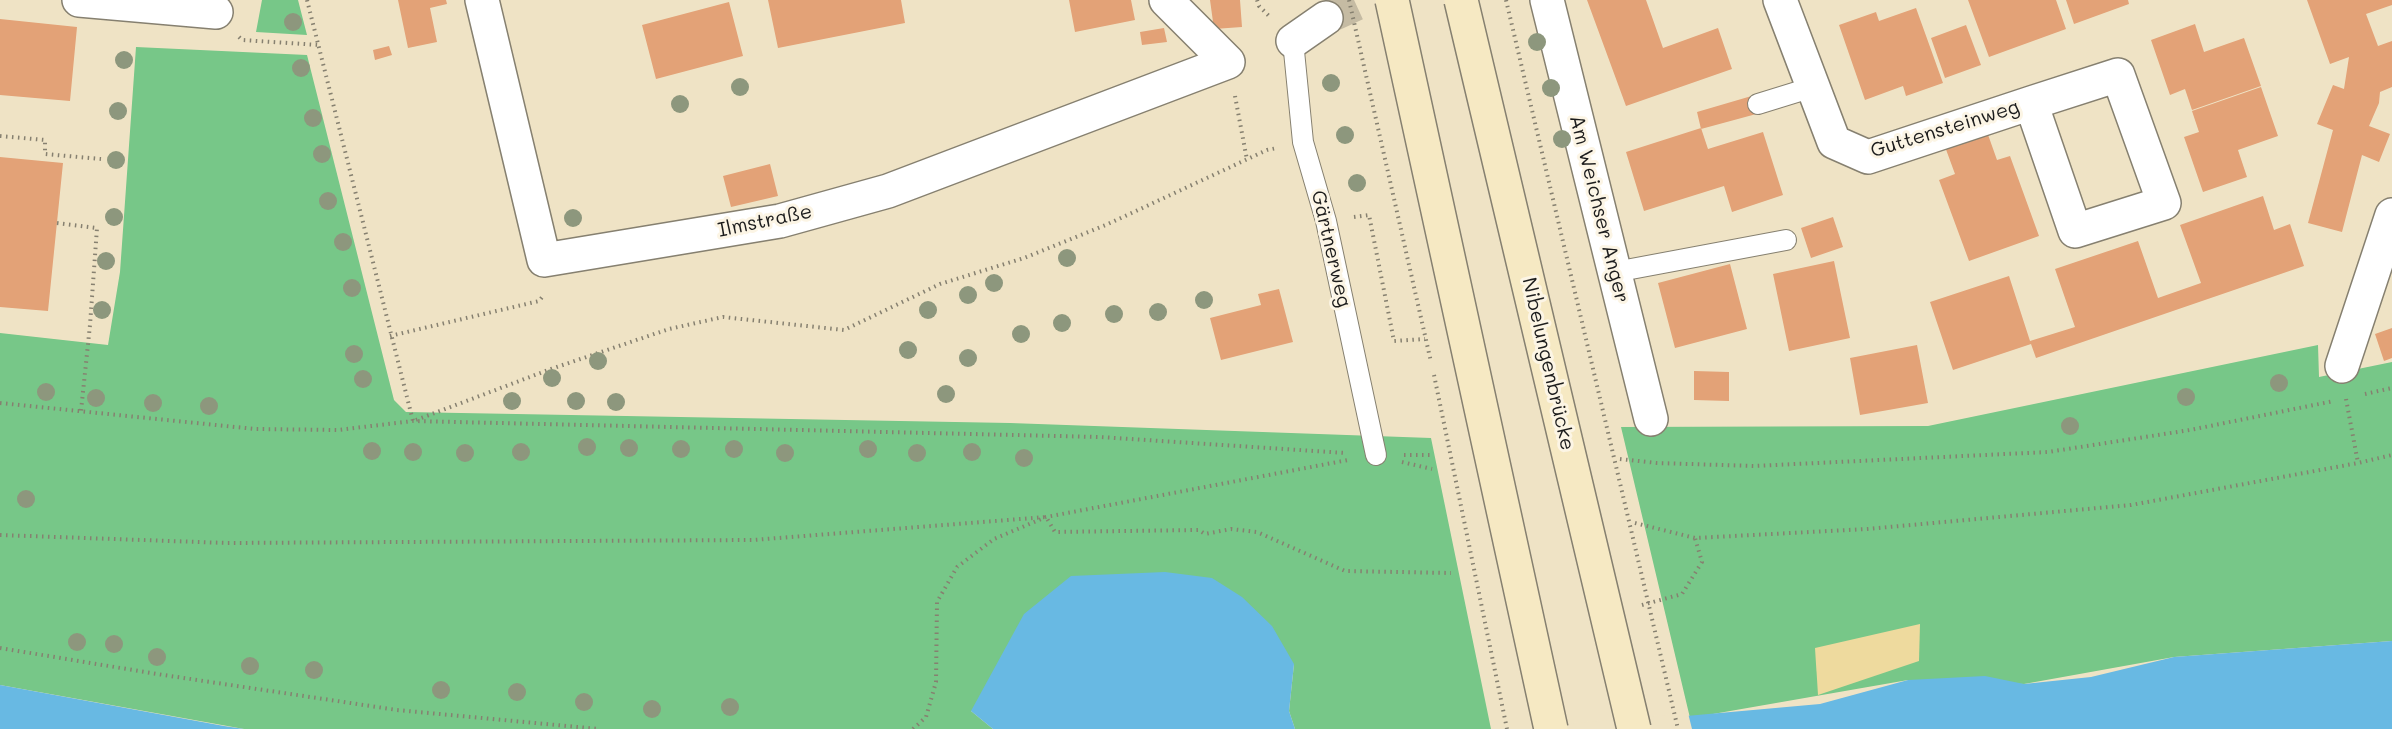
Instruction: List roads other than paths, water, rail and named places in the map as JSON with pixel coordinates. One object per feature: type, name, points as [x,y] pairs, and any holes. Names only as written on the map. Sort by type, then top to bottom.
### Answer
[{"type":"main road","points":[[1392,0],[1551,729]]},
{"type":"main road","name":"Nibelungenbrücke","points":[[1461,0],[1634,729]]},
{"type":"street","points":[[79,0],[216,12]]},
{"type":"street","name":"Ilmstraße","points":[[482,0],[544,260],[780,221],[888,191],[1228,62],[1166,0]]},
{"type":"street","name":"Am Weichser Anger","points":[[1547,0],[1651,419]]},
{"type":"street","name":"Guttensteinweg","points":[[1780,0],[1834,142],[1868,157],[2031,103],[2118,75],[2164,203],[2075,231],[2031,103]]},
{"type":"street","points":[[1293,42],[1337,9]]},
{"type":"street","points":[[2342,366],[2392,215]]},
{"type":"lane","name":"Gärtnerweg","points":[[1293,42],[1303,142],[1326,220],[1376,455]]},
{"type":"lane","points":[[1758,104],[1813,87]]},
{"type":"lane","points":[[1615,272],[1786,240]]},
{"type":"water","points":[[1165,572],[1212,578],[1242,597],[1272,626],[1294,664],[1289,711],[1295,729],[993,729],[971,711],[1024,614],[1071,576]]},
{"type":"water","points":[[2392,641],[2392,729],[1541,729],[1820,704],[1908,680],[1985,676],[2024,684],[2091,677],[2174,657]]},
{"type":"water","points":[[0,685],[224,726],[244,729],[0,729]]},
{"type":"tunnel","points":[[1326,18],[1365,0]]}]
